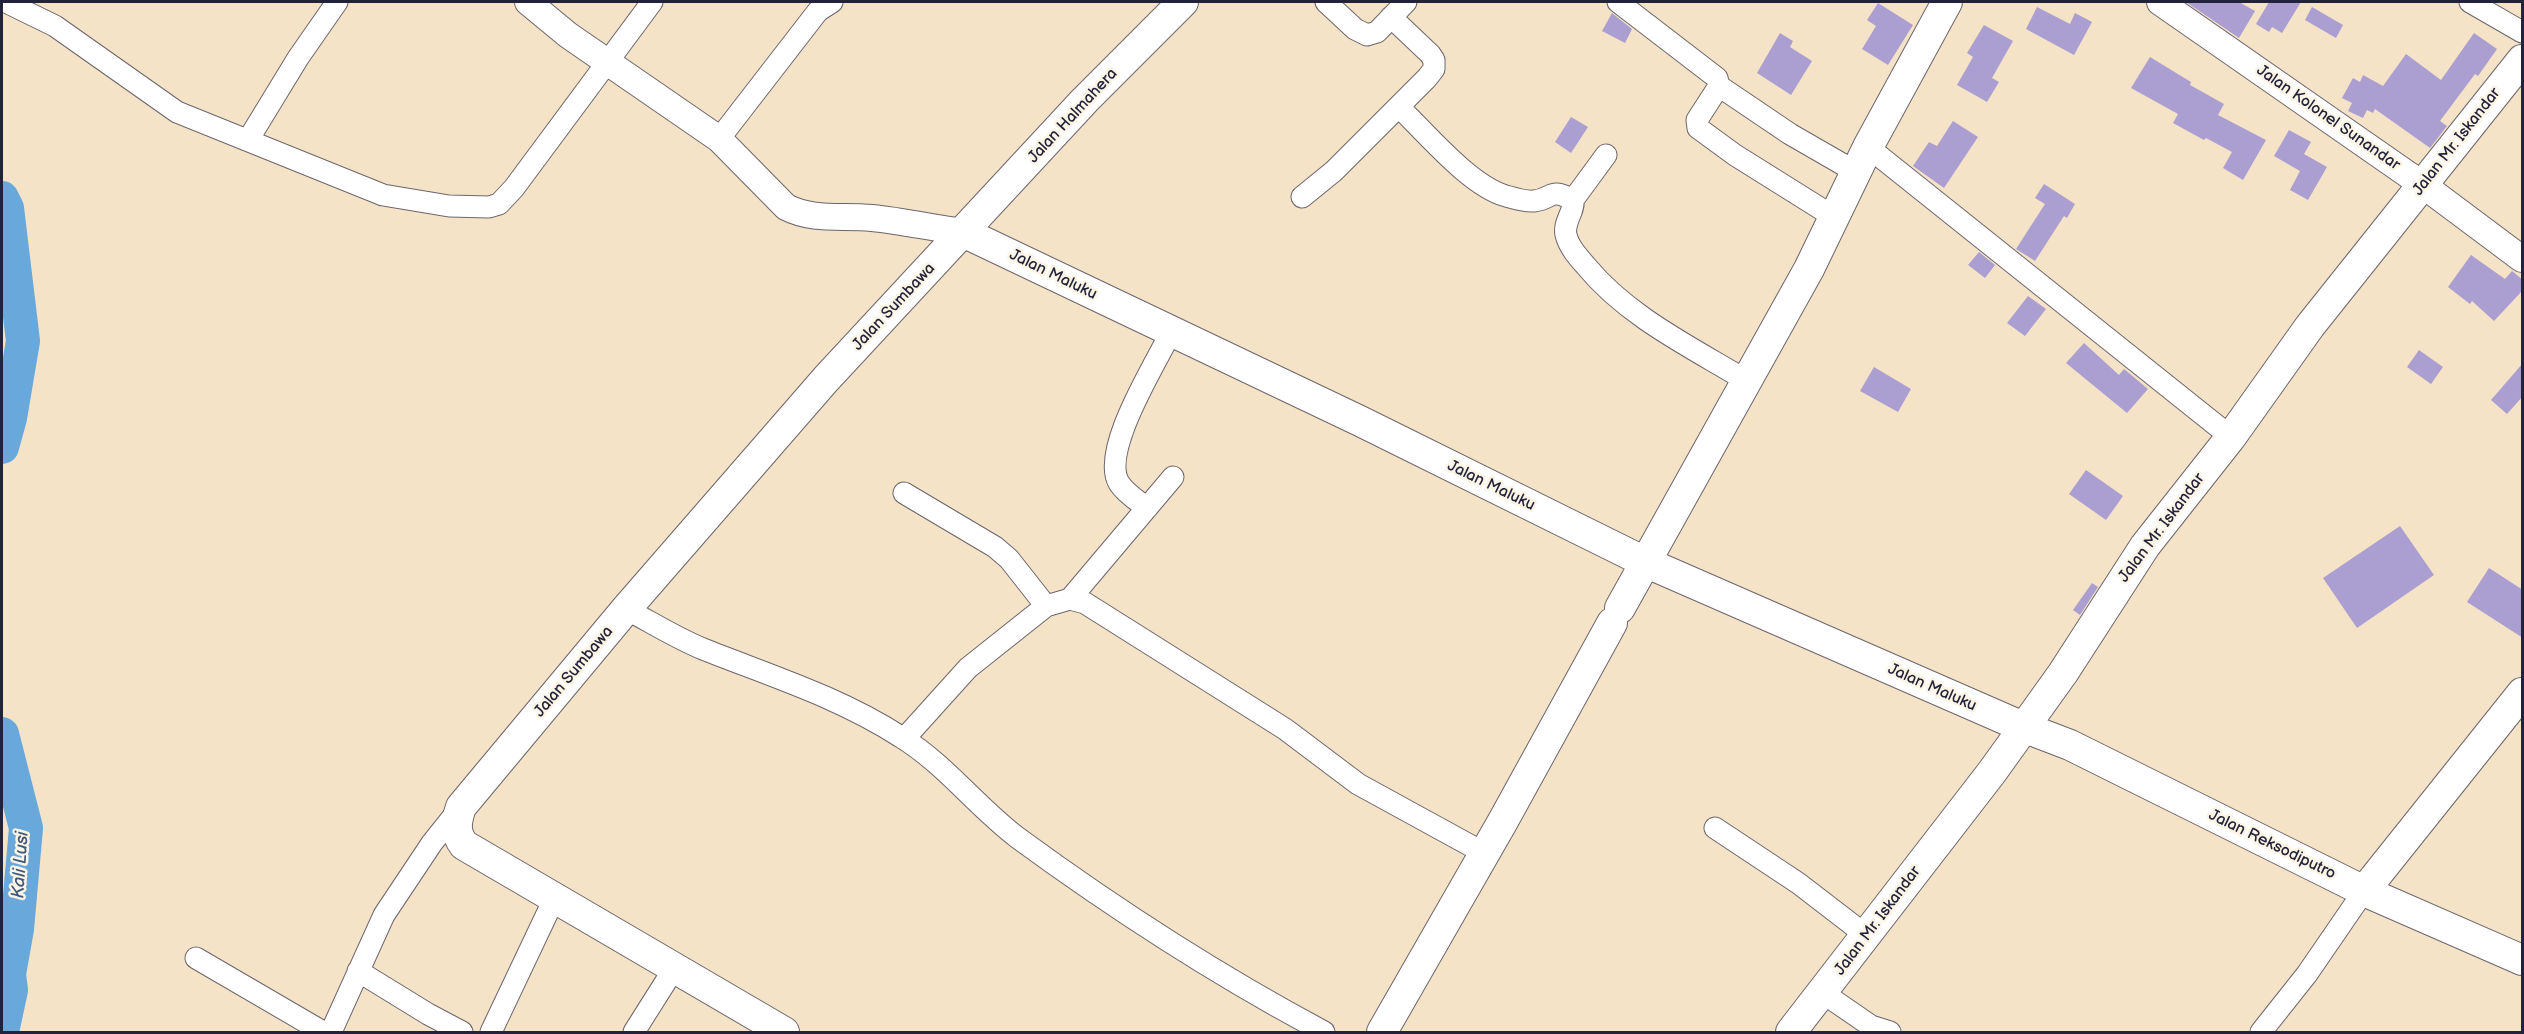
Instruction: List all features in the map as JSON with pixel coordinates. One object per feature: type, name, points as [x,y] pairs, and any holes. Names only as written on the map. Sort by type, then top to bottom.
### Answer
[{"type":"main road","name":"Jalan Halmahera","points":[[963,232],[1085,100],[1183,2]]},
{"type":"main road","points":[[1382,1032],[1809,269],[1862,159],[1947,2]]},
{"type":"main road","name":"Jalan Mr. Iskandar","points":[[1791,1032],[1992,772],[2063,673],[2145,546],[2231,437],[2310,326],[2523,60]]},
{"type":"main road","name":"Jalan Maluku","points":[[963,232],[1360,421],[1645,562],[2023,727]]},
{"type":"main road","name":"Jalan Sumbawa","points":[[461,807],[626,609],[826,379],[963,232]]},
{"type":"main road","points":[[2364,891],[2523,693]]},
{"type":"main road","name":"Jalan Reksodiputro","points":[[2023,727],[2070,745],[2364,891],[2523,960]]},
{"type":"main road","points":[[461,807],[456,829],[464,845],[784,1032]]},
{"type":"street","points":[[6,2],[55,26],[177,112],[323,173],[384,195],[449,206],[489,207],[499,204],[514,188],[652,2]]},
{"type":"street","points":[[248,140],[298,58],[337,2]]},
{"type":"street","points":[[528,2],[568,35],[719,139],[786,207],[814,216],[872,218],[963,232]]},
{"type":"street","points":[[719,139],[818,11],[832,2]]},
{"type":"street","points":[[1302,197],[1334,171],[1434,69],[1434,60],[1399,9],[1377,32],[1367,35],[1355,29],[1326,2]]},
{"type":"street","points":[[1618,2],[1717,78],[1719,86],[1790,134],[1862,159],[2231,437]]},
{"type":"street","name":"Jalan Kolonel Sunandar","points":[[2160,2],[2423,185],[2523,259]]},
{"type":"street","points":[[2470,2],[2523,32]]},
{"type":"street","points":[[1719,86],[1697,120],[1698,128],[1735,155],[1834,218]]},
{"type":"street","points":[[1399,107],[1454,162],[1481,184],[1504,196],[1534,201],[1558,194],[1573,200]]},
{"type":"street","points":[[1606,155],[1573,200],[1574,204],[1566,222],[1566,236],[1574,252],[1602,285],[1646,320],[1747,381]]},
{"type":"street","points":[[1147,508],[1119,482],[1116,470],[1117,456],[1125,421],[1171,332]]},
{"type":"street","points":[[1071,599],[1173,477]]},
{"type":"street","points":[[904,493],[995,547],[1009,559],[1046,606]]},
{"type":"street","points":[[904,739],[968,668],[1046,606],[1071,599],[1085,603],[1285,729],[1358,784],[1484,853]]},
{"type":"street","points":[[626,609],[700,648],[804,686],[864,714],[904,739],[941,768],[1015,836],[1096,893],[1224,977],[1324,1032]]},
{"type":"street","points":[[331,1032],[384,915],[432,843],[461,807]]},
{"type":"street","points":[[1715,828],[1798,883],[1867,936]]},
{"type":"street","points":[[2261,1032],[2307,974],[2364,891]]},
{"type":"street","points":[[491,1032],[555,897]]},
{"type":"street","points":[[195,958],[323,1032]]},
{"type":"street","points":[[634,1032],[675,967]]},
{"type":"street","points":[[358,970],[428,1014],[462,1032]]},
{"type":"street","points":[[1823,993],[1871,1026],[1890,1032]]},
{"type":"building","points":[[2186,2],[2239,2],[2255,11],[2239,38]]},
{"type":"building","points":[[2269,2],[2301,2],[2282,33],[2272,27],[2269,32],[2256,24]]},
{"type":"building","points":[[1878,3],[1913,25],[1888,65],[1862,49],[1876,26],[1867,20]]},
{"type":"building","points":[[2037,7],[2070,24],[2075,13],[2092,22],[2074,55],[2026,29]]},
{"type":"building","points":[[2312,7],[2343,25],[2336,38],[2305,20]]},
{"type":"building","points":[[1612,13],[1632,29],[1625,43],[1602,31]]},
{"type":"building","points":[[1984,25],[2013,41],[1992,78],[1999,82],[1987,102],[1957,85],[1973,57],[1967,53]]},
{"type":"building","points":[[1780,33],[1793,41],[1790,47],[1812,61],[1791,95],[1757,73]]},
{"type":"building","points":[[2474,33],[2497,49],[2478,76],[2475,74],[2440,121],[2447,126],[2430,148],[2375,109],[2373,113],[2367,110],[2363,118],[2348,111],[2352,103],[2342,98],[2353,78],[2360,82],[2363,75],[2383,86],[2406,54],[2441,80]]},
{"type":"building","points":[[2150,57],[2191,82],[2190,85],[2224,104],[2218,115],[2266,140],[2243,180],[2223,168],[2232,152],[2173,123],[2178,114],[2131,88]]},
{"type":"building","points":[[1571,117],[1588,127],[1571,153],[1555,142]]},
{"type":"building","points":[[1953,121],[1978,137],[1944,188],[1913,166],[1929,142],[1937,146]]},
{"type":"building","points":[[2289,130],[2311,142],[2304,154],[2327,167],[2308,200],[2290,190],[2300,171],[2274,156]]},
{"type":"building","points":[[2044,184],[2075,204],[2067,218],[2064,216],[2035,261],[2016,249],[2045,204],[2035,198]]},
{"type":"building","points":[[1979,252],[1995,265],[1985,278],[1968,265]]},
{"type":"building","points":[[2471,255],[2505,279],[2512,271],[2523,280],[2523,290],[2494,321],[2472,301],[2470,304],[2448,287]]},
{"type":"building","points":[[2028,296],[2046,309],[2025,336],[2007,323]]},
{"type":"building","points":[[2084,343],[2119,375],[2124,369],[2148,389],[2127,413],[2066,363]]},
{"type":"building","points":[[2419,350],[2443,367],[2431,384],[2407,367]]},
{"type":"building","points":[[2523,363],[2523,396],[2507,414],[2491,400]]},
{"type":"building","points":[[1874,367],[1911,389],[1898,412],[1860,391]]},
{"type":"building","points":[[2086,470],[2123,496],[2106,520],[2069,494]]},
{"type":"building","points":[[2400,526],[2434,575],[2357,628],[2323,578]]},
{"type":"building","points":[[2489,568],[2523,590],[2523,638],[2467,602]]},
{"type":"building","points":[[2092,583],[2098,587],[2080,615],[2073,610]]},
{"type":"waterway","name":"Kali Lusi","points":[[2,198],[7,208],[23,341],[10,418],[2,447]]},
{"type":"waterway","name":"Kali Lusi","points":[[2,734],[26,828],[17,929],[9,974],[11,990],[2,1032]]}]
